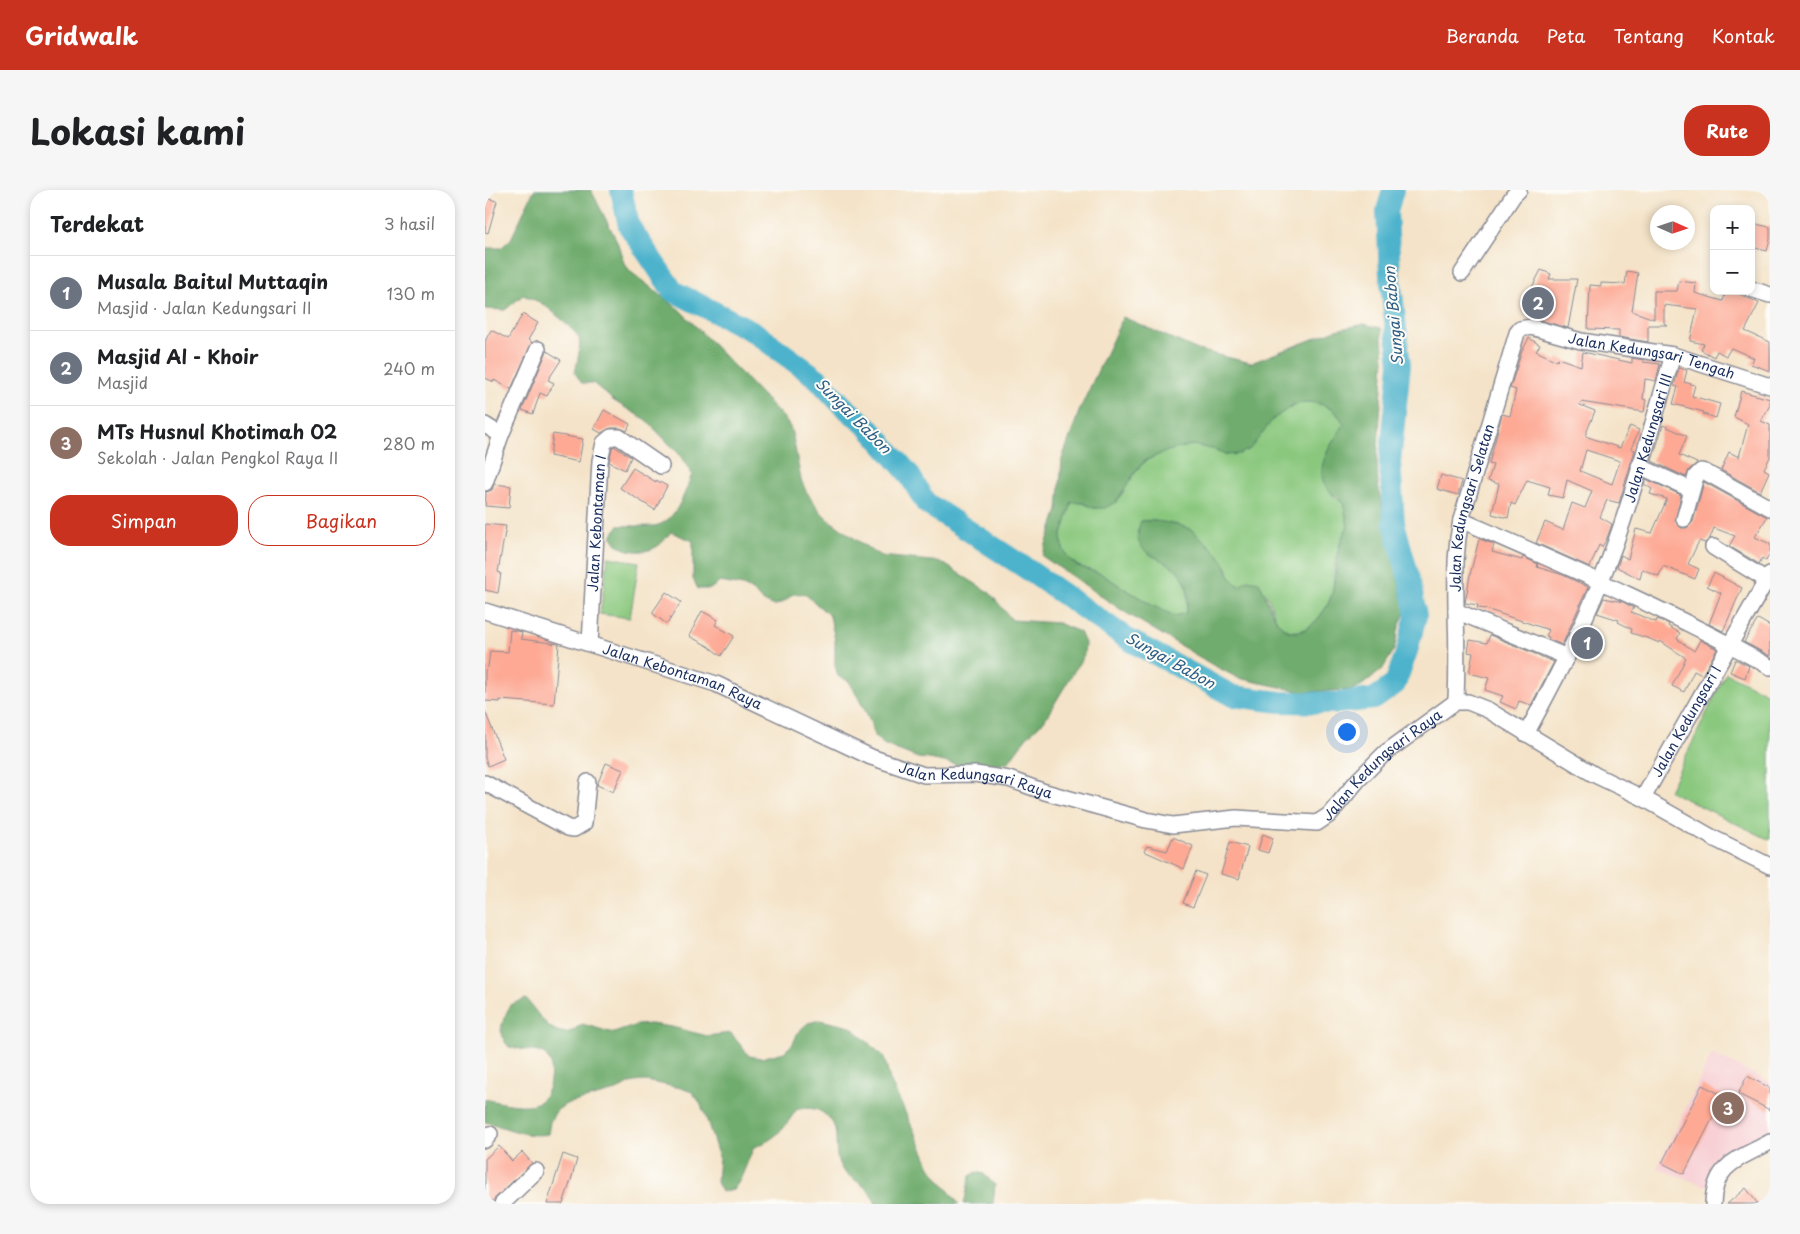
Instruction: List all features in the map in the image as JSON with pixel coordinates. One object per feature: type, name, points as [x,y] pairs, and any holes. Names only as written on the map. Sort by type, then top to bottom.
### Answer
[{"type":"street","points":[[1462,273],[1513,196],[1519,190]]},
{"type":"street","points":[[1755,290],[1770,295]]},
{"type":"street","name":"Jalan Kedungsari Tengah","points":[[1531,327],[1581,341],[1673,355],[1770,386]]},
{"type":"street","name":"Jalan Kedungsari Selatan","points":[[1456,702],[1454,575],[1461,520],[1517,333],[1520,329],[1531,327]]},
{"type":"street","points":[[485,483],[501,434],[538,349]]},
{"type":"street","name":"Jalan Kedungsari III","points":[[1526,734],[1567,656],[1600,582],[1623,520],[1673,355]]},
{"type":"street","points":[[485,425],[501,434]]},
{"type":"street","name":"Jalan Kebontaman I","points":[[590,644],[600,460],[604,443],[611,437],[619,437],[661,466]]},
{"type":"street","points":[[1639,466],[1692,490]]},
{"type":"street","points":[[1684,520],[1696,476],[1701,472],[1705,472],[1770,508]]},
{"type":"street","points":[[1461,520],[1600,582],[1729,644],[1770,667]]},
{"type":"street","points":[[1713,547],[1769,579]]},
{"type":"street","name":"Jalan Kedungsari I","points":[[1643,798],[1729,644],[1769,579]]},
{"type":"street","name":"Jalan Kebontaman Raya","points":[[485,611],[716,684],[871,757]]},
{"type":"street","points":[[1456,612],[1567,656]]},
{"type":"street","name":"Jalan Kedungsari Raya","points":[[871,757],[924,775],[975,774],[1009,779],[1045,792],[1146,820],[1173,825],[1236,818],[1317,822],[1329,815],[1358,780],[1385,753],[1456,702],[1474,703],[1595,774],[1643,798],[1715,839],[1770,866]]},
{"type":"street","points":[[485,783],[568,828],[574,829],[584,823],[588,782]]},
{"type":"street","points":[[1713,1204],[1715,1185],[1719,1176],[1729,1164],[1770,1142]]},
{"type":"street","points":[[502,1204],[536,1171]]},
{"type":"shaded area","points":[[1712,1054],[1770,1082],[1770,1134],[1728,1159],[1706,1186],[1657,1168]]},
{"type":"green space","points":[[534,190],[591,190],[617,241],[624,263],[631,272],[680,310],[783,417],[790,427],[793,437],[801,480],[820,511],[829,520],[881,556],[941,562],[990,593],[1012,620],[1058,623],[1080,632],[1085,643],[1084,655],[1044,721],[1026,738],[1008,763],[960,765],[918,758],[885,745],[876,738],[868,716],[849,681],[838,676],[835,665],[835,640],[830,616],[805,594],[793,594],[785,601],[774,606],[762,601],[754,592],[743,586],[720,582],[710,589],[698,589],[693,579],[693,541],[671,532],[657,547],[646,551],[627,550],[617,544],[611,536],[618,526],[654,526],[662,524],[668,519],[679,506],[692,474],[679,454],[646,420],[614,401],[593,383],[582,383],[575,373],[579,338],[569,326],[547,307],[523,295],[505,310],[485,309],[485,248],[501,248],[511,239]]},
{"type":"green space","points":[[1123,317],[1198,350],[1251,363],[1336,330],[1364,324],[1381,328],[1384,360],[1377,460],[1378,485],[1405,612],[1399,627],[1394,650],[1382,670],[1352,690],[1303,692],[1238,678],[1123,611],[1042,556],[1058,510],[1062,459],[1080,409]],"holes":[[[1311,402],[1333,410],[1344,424],[1326,454],[1322,470],[1326,487],[1343,504],[1348,526],[1339,551],[1332,593],[1325,609],[1313,624],[1297,632],[1289,631],[1281,626],[1274,616],[1259,582],[1248,580],[1239,586],[1231,578],[1223,561],[1214,550],[1195,533],[1183,526],[1159,521],[1141,521],[1138,534],[1139,543],[1144,550],[1169,564],[1184,579],[1188,591],[1186,613],[1175,616],[1153,606],[1101,574],[1078,566],[1069,559],[1063,549],[1061,537],[1072,502],[1083,503],[1094,508],[1105,508],[1116,502],[1137,469],[1146,460],[1168,451],[1192,445],[1217,450],[1227,455],[1239,454],[1250,449],[1273,419],[1293,405]]]},
{"type":"green space","points":[[1305,402],[1317,403],[1328,407],[1337,414],[1344,424],[1327,451],[1333,496],[1343,503],[1348,526],[1338,549],[1333,591],[1329,601],[1320,616],[1307,628],[1292,631],[1284,628],[1274,615],[1267,595],[1262,590],[1248,580],[1239,586],[1230,579],[1227,567],[1153,520],[1142,521],[1137,532],[1148,553],[1174,567],[1183,578],[1187,590],[1186,613],[1175,616],[1153,606],[1101,574],[1078,566],[1069,559],[1063,549],[1061,537],[1072,502],[1083,503],[1094,508],[1116,502],[1143,464],[1156,455],[1179,446],[1202,446],[1227,455],[1265,429],[1273,419],[1293,405]]},
{"type":"green space","points":[[608,557],[639,562],[630,618],[600,614]]},
{"type":"green space","points":[[1726,673],[1770,695],[1770,840],[1669,791]]},
{"type":"green space","points":[[526,999],[540,1017],[557,1031],[572,1031],[582,1024],[614,1033],[637,1025],[650,1024],[672,1027],[707,1036],[731,1033],[749,1056],[761,1058],[784,1052],[793,1044],[798,1032],[808,1023],[820,1020],[851,1027],[884,1057],[890,1080],[930,1167],[959,1204],[876,1204],[866,1188],[846,1173],[839,1163],[835,1130],[829,1118],[822,1112],[811,1108],[797,1109],[779,1132],[769,1140],[754,1147],[740,1180],[734,1189],[722,1192],[717,1182],[719,1158],[705,1114],[692,1092],[681,1088],[646,1081],[634,1082],[612,1092],[566,1104],[556,1111],[550,1122],[548,1134],[532,1135],[485,1122],[485,1099],[521,1105],[535,1104],[544,1097],[548,1088],[551,1063],[544,1053],[509,1047],[502,1036],[503,1022],[510,1005]]},
{"type":"green space","points":[[976,1172],[984,1174],[995,1185],[993,1204],[964,1204],[970,1176]]},
{"type":"building","points":[[485,198],[497,201],[488,233],[485,232]]},
{"type":"building","points":[[1755,224],[1770,227],[1767,251],[1755,248]]},
{"type":"building","points":[[1541,270],[1551,274],[1549,279],[1577,279],[1568,328],[1540,320],[1521,309]]},
{"type":"building","points":[[1627,271],[1638,273],[1632,311],[1654,319],[1654,291],[1677,291],[1679,281],[1696,283],[1695,293],[1723,301],[1725,295],[1741,295],[1759,303],[1745,331],[1770,342],[1770,371],[1751,364],[1754,358],[1731,348],[1726,356],[1717,351],[1714,357],[1701,350],[1704,344],[1690,341],[1697,309],[1664,305],[1664,323],[1667,325],[1648,325],[1648,342],[1619,337],[1619,330],[1588,329],[1590,285],[1601,286],[1601,283],[1625,284]]},
{"type":"building","points":[[523,314],[538,323],[528,340],[532,342],[511,389],[494,380],[494,382],[485,378],[485,341],[491,330],[508,339]]},
{"type":"building","points":[[1529,338],[1540,345],[1536,351],[1557,361],[1558,358],[1581,366],[1583,352],[1632,363],[1632,358],[1644,360],[1643,362],[1660,364],[1656,381],[1645,379],[1643,399],[1646,400],[1644,412],[1581,402],[1580,405],[1595,411],[1585,436],[1620,448],[1630,426],[1639,430],[1631,449],[1635,450],[1619,503],[1607,500],[1600,517],[1612,524],[1602,547],[1599,545],[1590,567],[1536,543],[1545,522],[1563,530],[1572,503],[1585,508],[1592,491],[1567,480],[1563,498],[1548,495],[1550,487],[1527,480],[1515,505],[1511,503],[1508,518],[1492,514],[1499,484],[1488,481],[1493,465],[1489,464],[1502,414],[1510,416],[1516,390],[1510,388],[1522,351]],"holes":[[[1586,450],[1620,461],[1612,484],[1580,471]]]},
{"type":"building","points":[[547,351],[561,360],[548,380],[554,383],[547,396],[540,393],[533,414],[522,410]]},
{"type":"building","points":[[1679,368],[1687,370],[1684,382],[1695,385],[1692,396],[1720,404],[1716,418],[1703,414],[1704,412],[1673,404],[1678,387],[1674,386]]},
{"type":"building","points":[[1741,391],[1770,399],[1770,405],[1761,421],[1770,425],[1770,457],[1764,469],[1769,472],[1760,492],[1721,470],[1729,452],[1739,457],[1748,424],[1734,417]]},
{"type":"building","points":[[604,410],[630,424],[627,431],[620,428],[611,428],[601,433],[594,429]]},
{"type":"building","points":[[1663,425],[1687,436],[1679,455],[1697,463],[1689,470],[1686,477],[1652,461]]},
{"type":"building","points":[[553,434],[583,439],[579,462],[550,456]]},
{"type":"building","points":[[614,446],[631,457],[625,470],[609,462]]},
{"type":"building","points":[[633,468],[656,482],[656,480],[667,486],[655,510],[620,488]]},
{"type":"building","points":[[1441,475],[1462,481],[1458,495],[1437,489]]},
{"type":"building","points":[[1646,479],[1681,495],[1675,521],[1681,528],[1687,528],[1693,522],[1704,482],[1767,517],[1755,537],[1770,544],[1770,553],[1766,561],[1762,558],[1759,564],[1729,546],[1735,536],[1714,528],[1710,538],[1705,543],[1699,541],[1688,564],[1699,569],[1695,579],[1663,566],[1659,576],[1642,569],[1640,579],[1617,567],[1621,555],[1628,559],[1636,529],[1652,533],[1667,499],[1650,494],[1652,489],[1644,484]]},
{"type":"building","points":[[494,484],[511,486],[509,508],[485,506],[486,492],[492,490]]},
{"type":"building","points":[[485,524],[506,526],[498,572],[501,573],[498,593],[485,590]]},
{"type":"building","points":[[1479,539],[1494,544],[1492,552],[1522,560],[1523,557],[1538,564],[1537,567],[1563,575],[1588,587],[1562,645],[1548,639],[1549,637],[1546,636],[1549,630],[1486,609],[1477,608],[1478,605],[1465,603]]},
{"type":"building","points":[[1714,573],[1742,588],[1723,631],[1709,624],[1721,593],[1707,586]]},
{"type":"building","points":[[666,592],[681,602],[667,624],[652,613]]},
{"type":"building","points":[[1604,598],[1623,602],[1634,608],[1631,612],[1656,622],[1657,619],[1669,624],[1668,626],[1680,633],[1677,639],[1694,651],[1700,640],[1717,649],[1702,675],[1694,671],[1684,692],[1672,686],[1686,658],[1660,641],[1659,643],[1631,633],[1632,629],[1618,622],[1619,620],[1597,613]]},
{"type":"building","points":[[702,611],[718,620],[715,625],[734,636],[721,656],[708,646],[689,636]]},
{"type":"building","points":[[1758,619],[1770,626],[1770,656],[1744,642]]},
{"type":"building","points":[[510,630],[522,632],[521,639],[559,644],[554,704],[500,700],[500,702],[485,701],[485,670],[488,667],[490,651],[508,652]]},
{"type":"building","points":[[1490,635],[1554,662],[1531,705],[1519,701],[1516,709],[1500,702],[1503,696],[1485,690],[1489,678],[1469,673],[1473,653],[1468,652],[1470,640],[1487,643]]},
{"type":"building","points":[[1587,635],[1597,639],[1591,653],[1581,649]]},
{"type":"building","points":[[1735,660],[1749,666],[1745,678],[1730,672]]},
{"type":"building","points":[[485,711],[504,759],[488,766],[485,758]]},
{"type":"building","points":[[606,763],[623,770],[613,792],[597,785]]},
{"type":"building","points":[[1263,834],[1273,838],[1268,853],[1258,850]]},
{"type":"building","points":[[1173,837],[1193,846],[1184,869],[1144,851],[1147,846],[1167,851]]},
{"type":"building","points":[[1230,842],[1248,847],[1239,879],[1221,874]]},
{"type":"building","points":[[1196,871],[1206,875],[1193,907],[1183,903]]},
{"type":"building","points":[[1747,1076],[1770,1088],[1770,1110],[1738,1094]]},
{"type":"building","points":[[1702,1085],[1724,1096],[1684,1174],[1662,1163]]},
{"type":"building","points":[[499,1146],[512,1161],[522,1152],[532,1163],[489,1204],[485,1204],[485,1159]]},
{"type":"building","points":[[563,1154],[577,1159],[572,1177],[563,1204],[547,1204]]},
{"type":"building","points":[[1746,1188],[1758,1204],[1727,1204]]},
{"type":"waterway","name":"Sungai Babon","points":[[621,190],[629,226],[673,291],[754,332],[818,379],[842,405],[869,428],[908,473],[926,503],[1024,567],[1129,640],[1233,696],[1280,702],[1337,703],[1374,699],[1395,684],[1407,651],[1416,616],[1410,582],[1394,523],[1390,462],[1400,365],[1390,275],[1387,211],[1393,190]]},
{"type":"place","name":"Masjid Al - Khoir","points":[[1538,303]]},
{"type":"place","name":"Musala Baitul Muttaqin","points":[[1587,643]]},
{"type":"place","name":"MTs Husnul Khotimah 02","points":[[1728,1108]]}]
